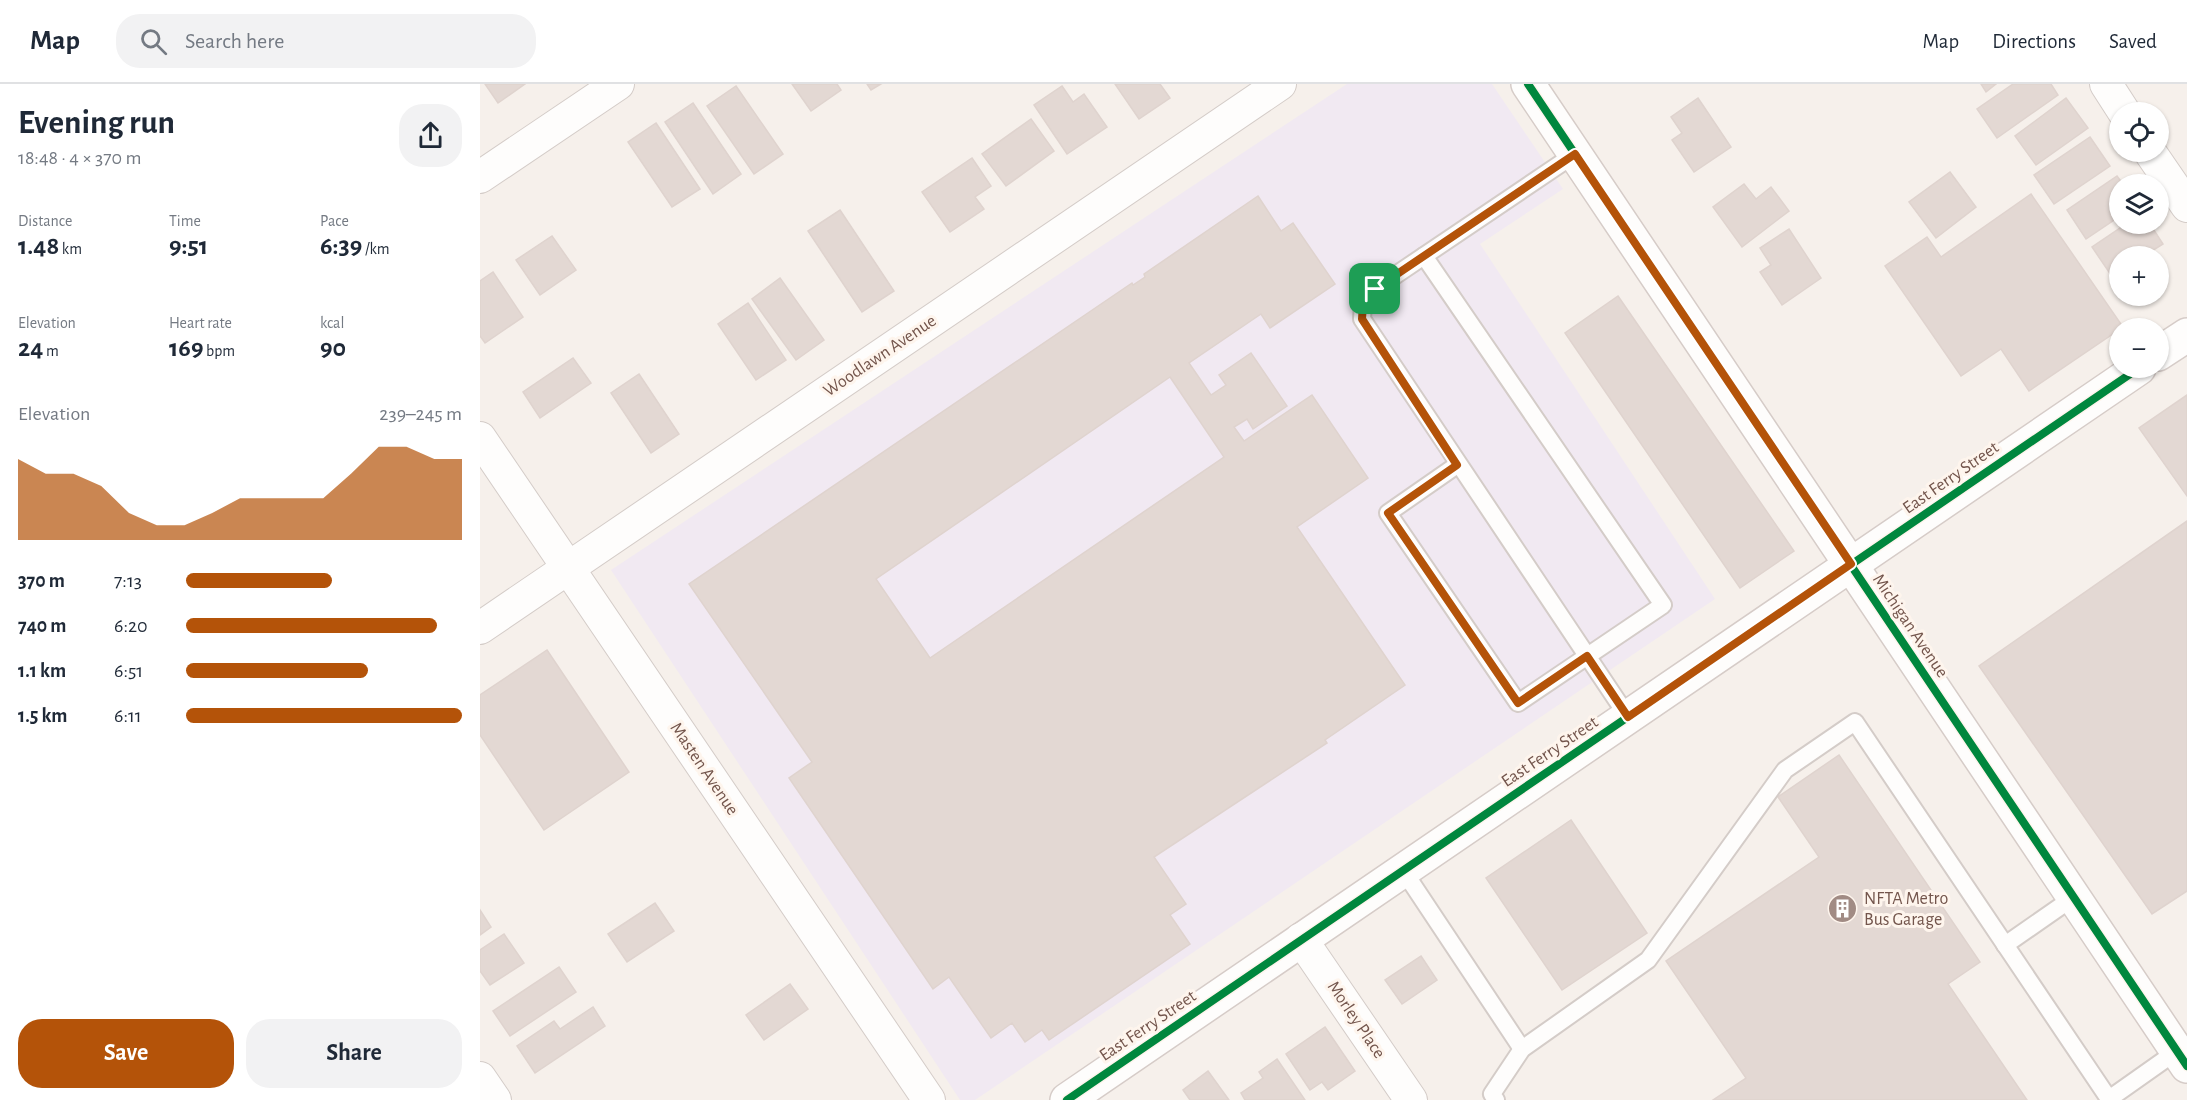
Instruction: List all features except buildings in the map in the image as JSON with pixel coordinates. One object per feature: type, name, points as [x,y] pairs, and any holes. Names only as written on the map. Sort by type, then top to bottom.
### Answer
[{"type":"street","points":[[480,177],[618,84]]},
{"type":"street","name":"Woodlawn Avenue","points":[[480,628],[1280,84]]},
{"type":"street","name":"Michigan Avenue","points":[[1528,84],[2182,1058]]},
{"type":"street","points":[[2106,84],[2118,102]]},
{"type":"street","points":[[2157,162],[2187,206]]},
{"type":"street","points":[[2169,347],[2187,335]]},
{"type":"street","name":"East Ferry Street","points":[[1067,1100],[2124,378]]},
{"type":"street","name":"Masten Avenue","points":[[480,438],[929,1100]]},
{"type":"street","name":"Morley Place","points":[[1301,939],[1411,1100]]},
{"type":"street","points":[[480,1078],[495,1100]]},
{"type":"lane","points":[[1575,154],[1375,289],[1363,304],[1362,319],[1457,465],[1628,717]]},
{"type":"lane","points":[[1424,256],[1663,605],[1518,703],[1388,513],[1457,465]]},
{"type":"lane","points":[[1496,1100],[1492,1094],[1522,1049],[1648,960],[1785,770],[1855,722],[2109,1098],[2182,1058]]},
{"type":"lane","points":[[1402,870],[1522,1049]]},
{"type":"lane","points":[[2005,945],[2074,897]]},
{"type":"shaded area","points":[[1347,84],[1492,84],[1563,189],[1480,244],[1715,599],[975,1100],[960,1100],[611,570]]},
{"type":"cycle path","points":[[1528,84],[2187,1066]]},
{"type":"cycle path","points":[[1067,1100],[2124,378]]},
{"type":"place","name":"NFTA Metro Bus Garage","points":[[1843,909]]},
{"type":"route","points":[[1575,154],[1851,564],[1628,717],[1587,656],[1518,703],[1388,513],[1457,465],[1362,319],[1363,304],[1375,289],[1575,154]]}]
